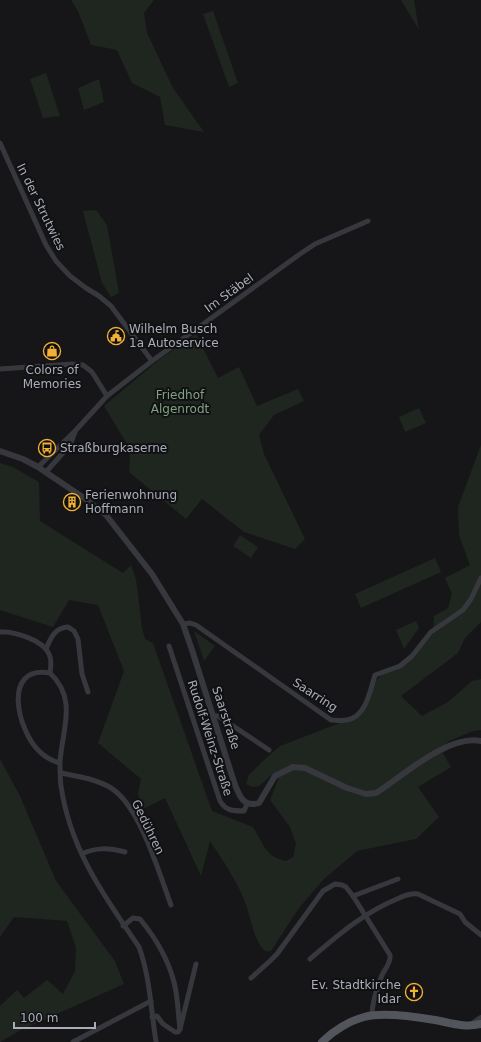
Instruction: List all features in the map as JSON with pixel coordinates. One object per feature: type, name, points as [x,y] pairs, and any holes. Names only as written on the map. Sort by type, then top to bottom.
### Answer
[{"type":"main road","points":[[327,1040],[354,1021],[372,1015],[421,1018],[469,1026],[481,1024]]},
{"type":"street","name":"In der Strutwies","points":[[0,143],[46,245],[56,261],[70,276],[111,306],[152,361]]},
{"type":"street","name":"Im Stäbel","points":[[38,467],[76,430],[107,396],[152,361],[315,244],[368,221]]},
{"type":"street","points":[[0,369],[72,364],[83,365],[92,372],[107,396]]},
{"type":"street","name":"Im Stäbel","points":[[46,472],[70,445],[76,430]]},
{"type":"street","name":"Saarstraße","points":[[0,452],[38,467],[84,498],[106,515],[152,574],[183,624],[238,793],[242,800],[248,804]]},
{"type":"street","name":"Saarring","points":[[183,624],[190,623],[196,625],[331,720],[345,720],[358,716],[364,708],[375,675],[400,666],[412,656],[431,632],[463,610],[481,578]]},
{"type":"street","points":[[46,649],[53,634],[60,628],[68,627],[74,631],[78,639],[82,674],[88,692]]},
{"type":"street","points":[[0,632],[22,635],[32,639],[46,649],[50,654],[50,673]]},
{"type":"street","name":"Rudolf-Weinz-Straße","points":[[169,646],[220,801],[223,807],[236,812],[244,811],[248,804]]},
{"type":"street","points":[[60,763],[45,756],[32,743],[26,730],[18,702],[19,686],[27,676],[38,672],[50,673],[61,686],[66,704],[66,725],[60,763],[61,784],[66,811],[82,854],[100,890],[123,926],[139,946],[151,1001],[156,1042]]},
{"type":"street","points":[[213,716],[218,716],[268,750]]},
{"type":"street","points":[[248,804],[253,805],[259,803],[275,776],[293,768],[304,768],[347,788],[366,794],[376,793],[440,750],[463,740],[474,739],[481,741]]},
{"type":"street","name":"Gedühren","points":[[61,773],[94,781],[111,788],[124,800],[145,838],[171,905]]},
{"type":"street","points":[[82,854],[97,849],[111,848],[125,852]]},
{"type":"street","points":[[353,896],[398,879]]},
{"type":"street","points":[[251,978],[277,954],[323,891],[335,884],[342,885],[346,887],[353,896],[387,949],[391,958],[380,982],[372,1006],[372,1015]]},
{"type":"street","points":[[310,959],[344,930],[365,916],[392,901],[412,893],[418,894],[460,914],[465,922],[481,935]]},
{"type":"street","points":[[123,926],[133,918],[140,919],[146,926],[167,962],[174,983],[180,1029]]},
{"type":"street","points":[[152,1017],[156,1016],[163,1024],[175,1032],[178,1032],[196,964]]},
{"type":"street","points":[[73,1042],[151,1001]]},
{"type":"street","points":[[469,1026],[481,1018]]},
{"type":"green space","points":[[71,0],[154,0],[144,13],[147,33],[173,88],[204,132],[165,125],[160,97],[132,83],[117,50],[91,45],[78,11]]},
{"type":"green space","points":[[401,0],[414,0],[419,30]]},
{"type":"green space","points":[[213,11],[238,83],[229,87],[203,14]]},
{"type":"green space","points":[[46,73],[60,116],[43,118],[30,79]]},
{"type":"green space","points":[[99,79],[104,102],[84,110],[78,88]]},
{"type":"green space","points":[[96,210],[107,225],[119,293],[111,297],[102,283],[83,211]]},
{"type":"green space","name":"Friedhof Algenrodt","points":[[196,334],[218,378],[239,367],[257,406],[298,389],[304,401],[274,415],[259,435],[264,454],[305,539],[295,549],[244,532],[202,499],[186,519],[129,472],[130,457],[127,444],[104,406],[160,359]]},
{"type":"green space","points":[[419,408],[426,423],[405,432],[399,417]]},
{"type":"green space","points":[[481,445],[481,622],[465,638],[458,653],[401,696],[422,716],[448,702],[472,681],[481,679],[481,730],[473,731],[447,742],[443,753],[451,767],[418,787],[439,817],[416,839],[357,851],[324,879],[299,908],[271,951],[266,951],[259,944],[256,938],[245,903],[228,868],[210,841],[201,876],[165,798],[141,810],[138,793],[141,779],[98,743],[124,671],[98,605],[69,600],[53,627],[0,610],[0,463],[13,467],[39,482],[40,521],[123,573],[131,565],[136,579],[142,628],[145,639],[153,643],[212,811],[253,827],[269,853],[286,861],[293,857],[296,844],[290,827],[270,800],[278,780],[277,772],[259,786],[255,787],[251,787],[246,784],[249,775],[280,746],[345,721],[356,719],[365,709],[375,681],[383,674],[401,668],[433,634],[434,616],[448,608],[452,594],[445,578],[470,565],[459,535],[458,507]]},
{"type":"green space","points":[[240,535],[258,547],[251,558],[233,546]]},
{"type":"green space","points":[[435,558],[441,572],[361,608],[355,594]]},
{"type":"green space","points":[[416,621],[419,628],[404,649],[396,630]]},
{"type":"green space","points":[[194,631],[215,646],[204,661]]},
{"type":"green space","points":[[0,759],[20,796],[56,881],[115,961],[124,984],[21,1030],[0,1042],[0,1006],[17,990],[24,998],[47,980],[63,994],[75,971],[76,948],[67,921],[14,917],[0,937]]},
{"type":"place","name":"Wilhelm Busch 1a Autoservice","points":[[116,336]]},
{"type":"place","name":"Colors of Memories","points":[[52,351]]},
{"type":"place","name":"Straßburgkaserne","points":[[47,448]]},
{"type":"place","name":"Ferienwohnung Hoffmann","points":[[72,502]]},
{"type":"place","name":"Ev. Stadtkirche Idar","points":[[414,992]]}]
